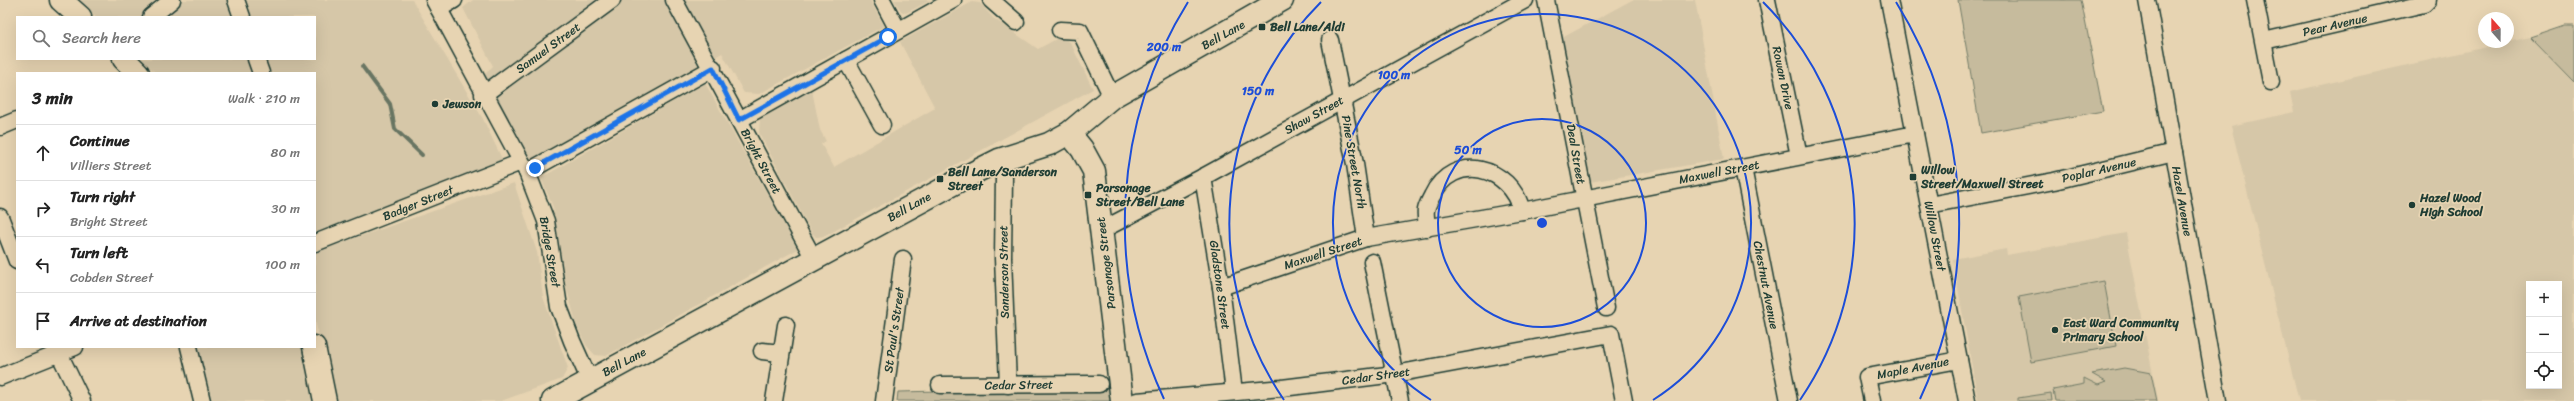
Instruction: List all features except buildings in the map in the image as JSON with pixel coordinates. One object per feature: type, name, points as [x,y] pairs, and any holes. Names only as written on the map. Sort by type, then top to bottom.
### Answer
[{"type":"main road","points":[[61,0],[79,16]]},
{"type":"main road","name":"Bell Lane","points":[[553,401],[999,160],[1049,144],[1069,133],[1112,97],[1282,0]]},
{"type":"main road","name":"Parsonage Street","points":[[1069,133],[1092,164],[1102,230],[1122,401]]},
{"type":"main road","points":[[314,348],[325,401]]},
{"type":"street","points":[[152,16],[172,0]]},
{"type":"street","points":[[236,0],[242,16]]},
{"type":"street","points":[[436,5],[454,0]]},
{"type":"street","name":"Samuel Street","points":[[483,95],[612,0]]},
{"type":"street","name":"Bright Street","points":[[674,0],[713,68],[739,120],[814,259]]},
{"type":"street","points":[[882,0],[898,30]]},
{"type":"street","points":[[739,120],[953,0]]},
{"type":"street","points":[[991,0],[1016,22]]},
{"type":"street","name":"Shaw Street","points":[[1102,230],[1204,177],[1342,99],[1525,0]]},
{"type":"street","name":"Deal Street","points":[[1546,0],[1606,308]]},
{"type":"street","name":"Rowan Drive","points":[[1767,0],[1799,156]]},
{"type":"street","name":"Willow Street","points":[[1889,0],[1967,401]]},
{"type":"street","name":"Hazel Avenue","points":[[2147,0],[2218,401]]},
{"type":"street","points":[[2255,0],[2271,82]]},
{"type":"street","name":"Pear Avenue","points":[[2264,42],[2424,4],[2428,0]]},
{"type":"street","name":"Bridge Street","points":[[436,5],[483,95],[524,167],[546,221],[559,307],[590,381]]},
{"type":"street","points":[[1060,30],[1080,31],[1112,97]]},
{"type":"street","name":"Pine Street North","points":[[1330,40],[1342,99],[1366,238]]},
{"type":"street","points":[[256,60],[261,72]]},
{"type":"street","points":[[846,60],[882,125]]},
{"type":"street","name":"Badger Street","points":[[316,244],[524,167],[713,68]]},
{"type":"street","points":[[0,127],[16,120]]},
{"type":"street","name":"Maxwell Street","points":[[1221,287],[1366,238],[1522,211],[1915,134]]},
{"type":"street","name":"Poplar Avenue","points":[[1929,205],[2054,181],[2174,152]]},
{"type":"street","name":"Sanderson Street","points":[[999,160],[1004,177],[1003,258],[1008,385]]},
{"type":"street","name":"Chestnut Avenue","points":[[1743,168],[1789,401]]},
{"type":"street","points":[[1428,228],[1426,209],[1437,186],[1458,171],[1475,169],[1492,172],[1504,179],[1514,190],[1522,211]]},
{"type":"street","name":"Gladstone Street","points":[[1204,177],[1221,287],[1234,392]]},
{"type":"street","points":[[0,217],[12,254]]},
{"type":"street","name":"St Paul's Street","points":[[884,401],[903,259]]},
{"type":"street","points":[[1372,262],[1400,401]]},
{"type":"street","points":[[774,401],[786,325]]},
{"type":"street","name":"Cedar Street","points":[[1137,401],[1234,392],[1283,395],[1612,334],[1624,401]]},
{"type":"street","points":[[0,377],[58,350],[70,348]]},
{"type":"street","points":[[189,348],[202,401]]},
{"type":"street","points":[[58,350],[82,401]]},
{"type":"street","points":[[762,351],[781,353]]},
{"type":"street","name":"Maple Avenue","points":[[1872,401],[1867,377],[1959,360]]},
{"type":"street","name":"Cedar Street","points":[[940,385],[1099,384]]},
{"type":"shaded area","points":[[77,0],[412,0],[483,119],[503,161],[356,220],[316,232],[316,72],[155,72],[142,60],[316,60],[316,16],[95,16]]},
{"type":"shaded area","points":[[473,0],[870,0],[884,26],[759,94],[744,93],[722,53],[532,168],[497,102],[485,74],[493,66],[463,8]]},
{"type":"shaded area","points":[[894,0],[931,0],[906,13],[901,11]]},
{"type":"shaded area","points":[[1632,0],[1695,0],[1724,159],[1590,182],[1560,39]]},
{"type":"shaded area","points":[[1958,0],[2081,0],[2103,111],[1981,133]]},
{"type":"shaded area","points":[[972,2],[980,3],[993,18],[1038,49],[1060,37],[1070,42],[1093,89],[825,236],[816,237],[812,233],[759,133],[760,119],[812,90],[820,130],[826,141],[821,144],[834,167],[935,108],[900,42]]},
{"type":"shaded area","points":[[2565,25],[2574,25],[2574,82],[2530,37]]},
{"type":"shaded area","name":"Hazel Wood High School","points":[[2530,37],[2574,82],[2574,401],[2299,401],[2231,126],[2294,112],[2290,92],[2482,48],[2514,48],[2514,41]]},
{"type":"shaded area","points":[[705,83],[798,249],[606,356],[595,355],[586,345],[577,326],[566,286],[553,207],[541,178]]},
{"type":"shaded area","points":[[514,183],[537,252],[543,297],[568,368],[562,379],[501,401],[333,401],[316,324],[316,252]]},
{"type":"shaded area","name":"East Ward Community Primary School","points":[[2126,233],[2158,401],[1978,401],[1953,259],[2006,249],[2007,255]]},
{"type":"shaded area","points":[[2104,281],[2116,346],[2031,362],[2019,297]]},
{"type":"shaded area","points":[[198,348],[306,348],[317,401],[212,401]]},
{"type":"shaded area","points":[[2124,368],[2151,373],[2157,401],[2055,401],[2053,390],[2084,384],[2084,378],[2098,385],[2106,382],[2092,374]]},
{"type":"shaded area","points":[[1110,387],[1112,401],[897,401],[898,392]]},
{"type":"shaded area","points":[[2051,393],[2052,401],[2018,401],[2018,398]]},
{"type":"waterway","points":[[362,66],[390,104],[395,129],[422,155]]},
{"type":"place","name":"Bell Lane/Aldi","points":[[1262,27]]},
{"type":"place","name":"Jewson","points":[[435,104]]},
{"type":"place","name":"Willow Street/Maxwell Street","points":[[1913,177]]},
{"type":"place","name":"Bell Lane/Sanderson Street","points":[[940,179]]},
{"type":"place","name":"Parsonage Street/Bell Lane","points":[[1088,195]]},
{"type":"place","name":"Hazel Wood High School","points":[[2412,205]]},
{"type":"place","name":"East Ward Community Primary School","points":[[2055,330]]},
{"type":"route","points":[[535,168],[713,68],[739,120],[888,37]]}]
